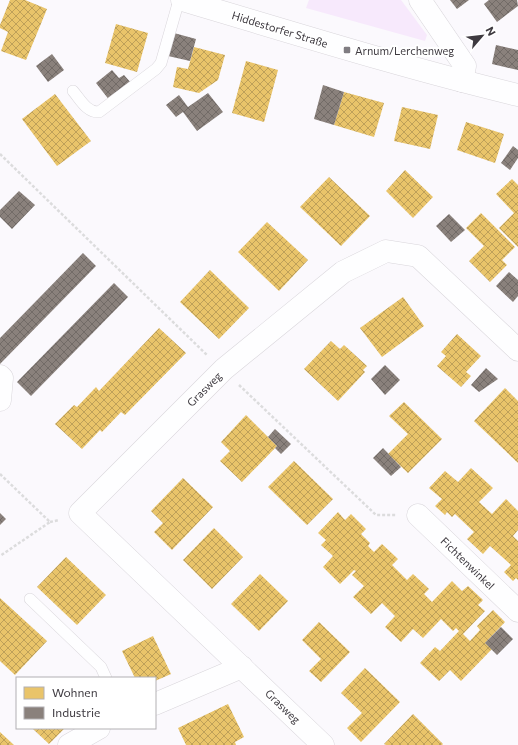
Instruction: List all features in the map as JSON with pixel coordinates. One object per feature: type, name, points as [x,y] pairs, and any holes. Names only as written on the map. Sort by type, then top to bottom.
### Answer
[{"type":"street","name":"Hiddestorfer Straße","points":[[181,0],[347,50],[462,82],[518,95]]},
{"type":"street","points":[[420,0],[465,66],[462,82]]},
{"type":"street","name":"Grasweg","points":[[323,745],[80,514],[224,369],[343,272],[386,251],[418,256],[518,350]]},
{"type":"street","points":[[0,376],[2,378],[0,400]]},
{"type":"street","name":"Fichtenwinkel","points":[[418,515],[518,611]]},
{"type":"street","points":[[156,704],[242,667]]},
{"type":"street","points":[[69,745],[97,729]]},
{"type":"lane","points":[[73,91],[87,108],[92,111],[100,112],[156,69],[161,63],[181,0]]},
{"type":"lane","points":[[30,599],[101,667],[106,677]]},
{"type":"path","points":[[0,154],[208,356],[224,369],[376,515],[418,515]]},
{"type":"path","points":[[0,474],[50,522],[0,556]]},
{"type":"shaded area","points":[[309,0],[401,0],[427,35],[425,41],[306,8]]},
{"type":"building: Wohnen","points":[[10,0],[25,0],[47,9],[26,60],[1,51],[8,32],[0,28],[0,25]]},
{"type":"building: Wohnen","points":[[116,24],[148,33],[137,72],[105,63]]},
{"type":"building: Wohnen","points":[[194,47],[225,55],[218,80],[199,93],[173,87],[177,67],[188,69]]},
{"type":"building: Wohnen","points":[[246,61],[278,70],[264,122],[232,113]]},
{"type":"building: Wohnen","points":[[344,92],[384,103],[374,137],[334,125]]},
{"type":"building: Wohnen","points":[[55,94],[91,141],[57,166],[22,119]]},
{"type":"building: Wohnen","points":[[402,107],[438,115],[430,149],[394,141]]},
{"type":"building: Wohnen","points":[[466,122],[504,134],[495,163],[457,150]]},
{"type":"building: Wohnen","points":[[405,170],[433,197],[413,218],[386,191]]},
{"type":"building: Wohnen","points":[[329,177],[370,216],[341,246],[300,207]]},
{"type":"building: Wohnen","points":[[512,179],[518,185],[518,247],[499,228],[514,213],[496,194]]},
{"type":"building: Wohnen","points":[[481,213],[515,247],[502,260],[507,265],[490,282],[469,261],[484,246],[466,228]]},
{"type":"building: Wohnen","points":[[267,222],[308,260],[279,291],[238,252]]},
{"type":"building: Wohnen","points":[[210,270],[249,308],[219,339],[180,302]]},
{"type":"building: Wohnen","points":[[403,297],[424,326],[382,357],[360,328]]},
{"type":"building: Wohnen","points":[[159,328],[186,353],[125,415],[121,412],[102,432],[100,430],[82,449],[55,424],[74,405],[77,407],[96,387],[99,391]]},
{"type":"building: Wohnen","points":[[457,334],[481,356],[466,372],[471,376],[461,387],[437,366],[446,356],[441,352]]},
{"type":"building: Wohnen","points":[[331,341],[340,349],[344,345],[367,366],[363,370],[365,372],[338,401],[304,369]]},
{"type":"building: Wohnen","points":[[505,388],[518,401],[518,463],[474,421]]},
{"type":"building: Wohnen","points":[[404,402],[442,439],[408,473],[388,454],[408,434],[389,416]]},
{"type":"building: Wohnen","points":[[246,415],[277,446],[242,482],[220,461],[230,451],[221,442]]},
{"type":"building: Wohnen","points":[[294,461],[333,499],[307,525],[268,487]]},
{"type":"building: Wohnen","points":[[471,468],[493,488],[479,502],[492,514],[506,499],[518,511],[518,530],[513,536],[518,541],[518,580],[516,578],[513,581],[504,572],[511,565],[490,546],[483,554],[467,539],[474,532],[455,514],[452,517],[447,512],[445,515],[435,506],[442,499],[429,488],[445,471],[458,482]]},
{"type":"building: Wohnen","points":[[183,478],[213,507],[172,550],[154,532],[163,523],[151,511]]},
{"type":"building: Wohnen","points":[[338,512],[345,520],[351,514],[366,529],[361,534],[370,543],[368,546],[374,552],[382,544],[398,559],[392,565],[407,580],[413,574],[429,589],[424,594],[432,602],[452,581],[462,591],[468,586],[483,600],[478,605],[485,611],[463,634],[470,641],[480,630],[477,626],[493,610],[505,622],[485,643],[492,649],[461,681],[450,670],[439,681],[420,663],[435,647],[440,651],[459,631],[456,628],[453,631],[441,619],[423,638],[413,629],[401,642],[385,627],[395,616],[382,603],[371,614],[353,597],[364,586],[352,575],[356,571],[354,570],[340,584],[323,567],[333,556],[321,545],[326,540],[318,533]]},
{"type":"building: Wohnen","points":[[214,528],[243,557],[212,589],[183,560]]},
{"type":"building: Wohnen","points":[[66,557],[106,595],[77,625],[37,587]]},
{"type":"building: Wohnen","points":[[260,574],[288,601],[259,631],[231,604]]},
{"type":"building: Wohnen","points":[[0,598],[47,641],[15,675],[0,661]]},
{"type":"building: Wohnen","points":[[319,622],[350,652],[321,682],[309,671],[321,659],[302,640]]},
{"type":"building: Wohnen","points":[[153,636],[171,674],[156,681],[156,677],[135,677],[122,651]]},
{"type":"building: Wohnen","points":[[365,668],[400,702],[361,742],[347,728],[362,713],[341,693]]},
{"type":"building: Wohnen","points":[[228,704],[244,737],[235,742],[236,745],[186,745],[178,728]]},
{"type":"building: Wohnen","points":[[413,714],[443,744],[442,745],[384,744]]},
{"type":"building: Wohnen","points":[[33,729],[64,729],[49,744]]},
{"type":"building: Wohnen","points":[[0,732],[14,745],[0,745]]},
{"type":"building: Industrie","points":[[450,0],[469,0],[457,9]]},
{"type":"building: Industrie","points":[[489,0],[517,0],[518,6],[497,22],[484,4]]},
{"type":"building: Industrie","points":[[174,33],[196,39],[190,61],[168,56]]},
{"type":"building: Industrie","points":[[496,45],[518,50],[518,70],[492,64]]},
{"type":"building: Industrie","points":[[52,54],[64,70],[48,82],[36,66]]},
{"type":"building: Industrie","points":[[112,70],[119,78],[124,75],[132,84],[110,101],[96,83]]},
{"type":"building: Industrie","points":[[323,85],[344,92],[334,125],[314,119]]},
{"type":"building: Industrie","points":[[208,93],[223,112],[197,131],[183,112],[176,117],[166,105],[179,95],[188,107]]},
{"type":"building: Industrie","points":[[513,146],[518,150],[518,158],[510,170],[501,163]]},
{"type":"building: Industrie","points":[[19,191],[35,205],[12,229],[0,217],[0,210]]},
{"type":"building: Industrie","points":[[449,214],[465,230],[451,242],[436,226]]},
{"type":"building: Industrie","points":[[83,253],[96,266],[0,364],[0,338]]},
{"type":"building: Industrie","points":[[509,272],[518,280],[518,296],[513,302],[496,286]]},
{"type":"building: Industrie","points":[[114,283],[128,297],[31,396],[17,382]]},
{"type":"building: Industrie","points":[[385,365],[400,380],[385,395],[371,379]]},
{"type":"building: Industrie","points":[[486,368],[498,379],[479,392],[471,385]]},
{"type":"building: Industrie","points":[[275,429],[291,444],[281,454],[275,448],[277,446],[268,437]]},
{"type":"building: Industrie","points":[[383,448],[401,467],[391,476],[373,458]]},
{"type":"building: Industrie","points":[[0,513],[6,519],[0,525]]},
{"type":"building: Industrie","points":[[501,627],[513,639],[497,655],[485,643]]},
{"type":"place","name":"Arnum/Lerchenweg","points":[[347,50]]}]
